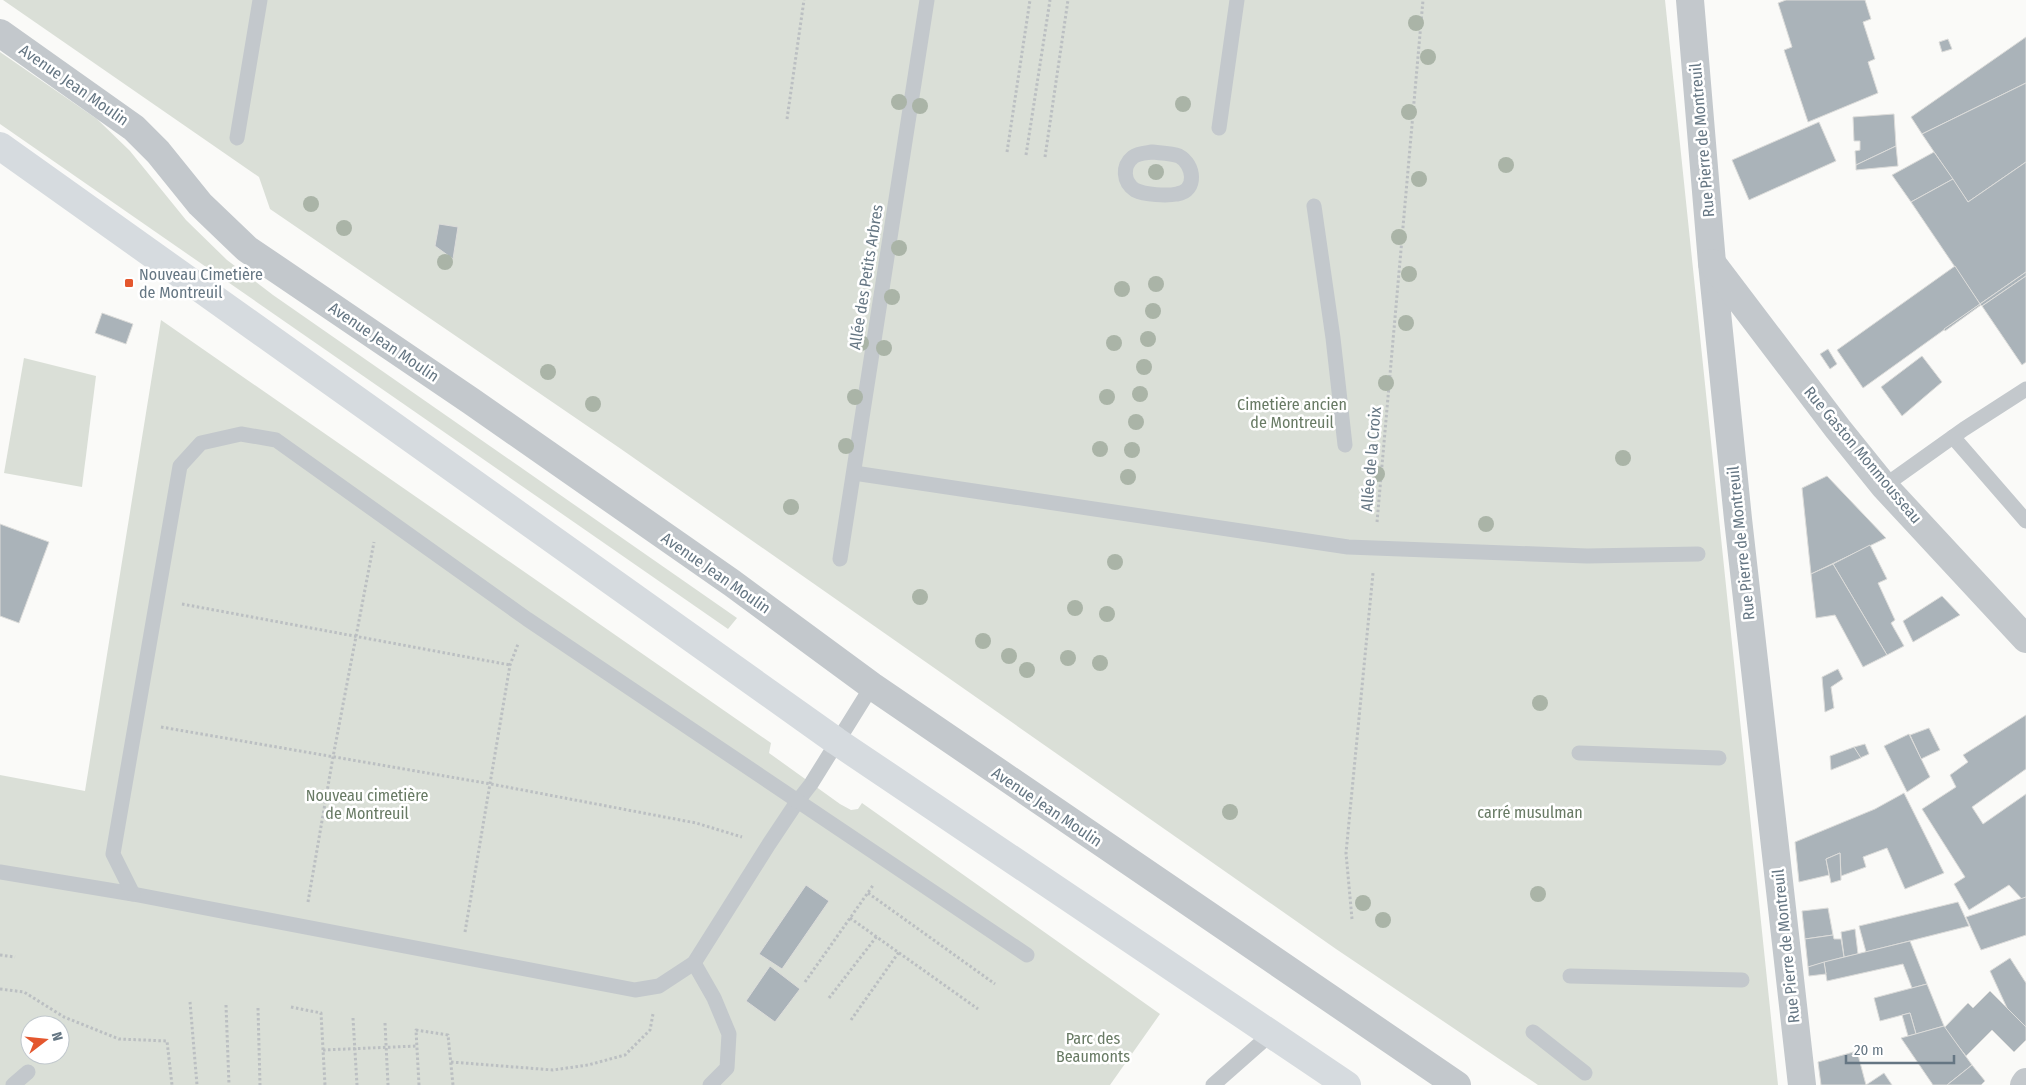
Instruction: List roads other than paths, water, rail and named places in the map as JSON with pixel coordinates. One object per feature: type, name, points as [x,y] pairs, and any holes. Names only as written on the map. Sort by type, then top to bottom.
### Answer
[{"type":"main road","points":[[0,146],[836,741],[1347,1085]]},
{"type":"street","name":"Rue Pierre de Montreuil","points":[[1690,0],[1712,263],[1738,519],[1802,1085]]},
{"type":"street","name":"Avenue Jean Moulin","points":[[0,34],[134,128],[158,152],[200,204],[247,249],[504,424],[732,583],[872,686],[1456,1085]]},
{"type":"street","name":"Rue Gaston Monmousseau","points":[[1712,263],[1838,429],[1884,486],[2026,639]]},
{"type":"lane","points":[[237,138],[260,0]]},
{"type":"lane","name":"Allée des Petits Arbres","points":[[840,559],[927,0]]},
{"type":"lane","points":[[1219,128],[1237,0]]},
{"type":"lane","points":[[1314,206],[1333,338],[1345,445]]},
{"type":"lane","points":[[1884,486],[2026,388]]},
{"type":"lane","points":[[133,894],[113,854],[180,466],[201,443],[241,434],[276,440],[526,619],[1027,955]]},
{"type":"lane","points":[[1953,437],[2026,521]]},
{"type":"lane","points":[[854,473],[1348,547],[1587,556],[1698,554]]},
{"type":"lane","points":[[0,872],[133,894],[635,990],[659,986],[694,963],[768,844],[811,784],[872,686]]},
{"type":"lane","points":[[1579,753],[1719,758]]},
{"type":"lane","points":[[694,963],[714,998],[729,1034],[727,1068],[710,1085]]},
{"type":"lane","points":[[1570,976],[1742,980]]},
{"type":"lane","points":[[1533,1032],[1585,1073]]},
{"type":"lane","points":[[1213,1085],[1271,1034]]},
{"type":"lane","points":[[13,1085],[28,1072]]},
{"type":"place","name":"Nouveau Cimetière de Montreuil","points":[[129,283]]},
{"type":"park label","name":"Cimetière ancien de Montreuil","points":[[1292,413]]},
{"type":"park label","name":"Nouveau cimetière de Montreuil","points":[[367,804]]},
{"type":"park label","name":"carré musulman","points":[[1530,812]]},
{"type":"park label","name":"Parc des Beaumonts","points":[[1093,1047]]}]
